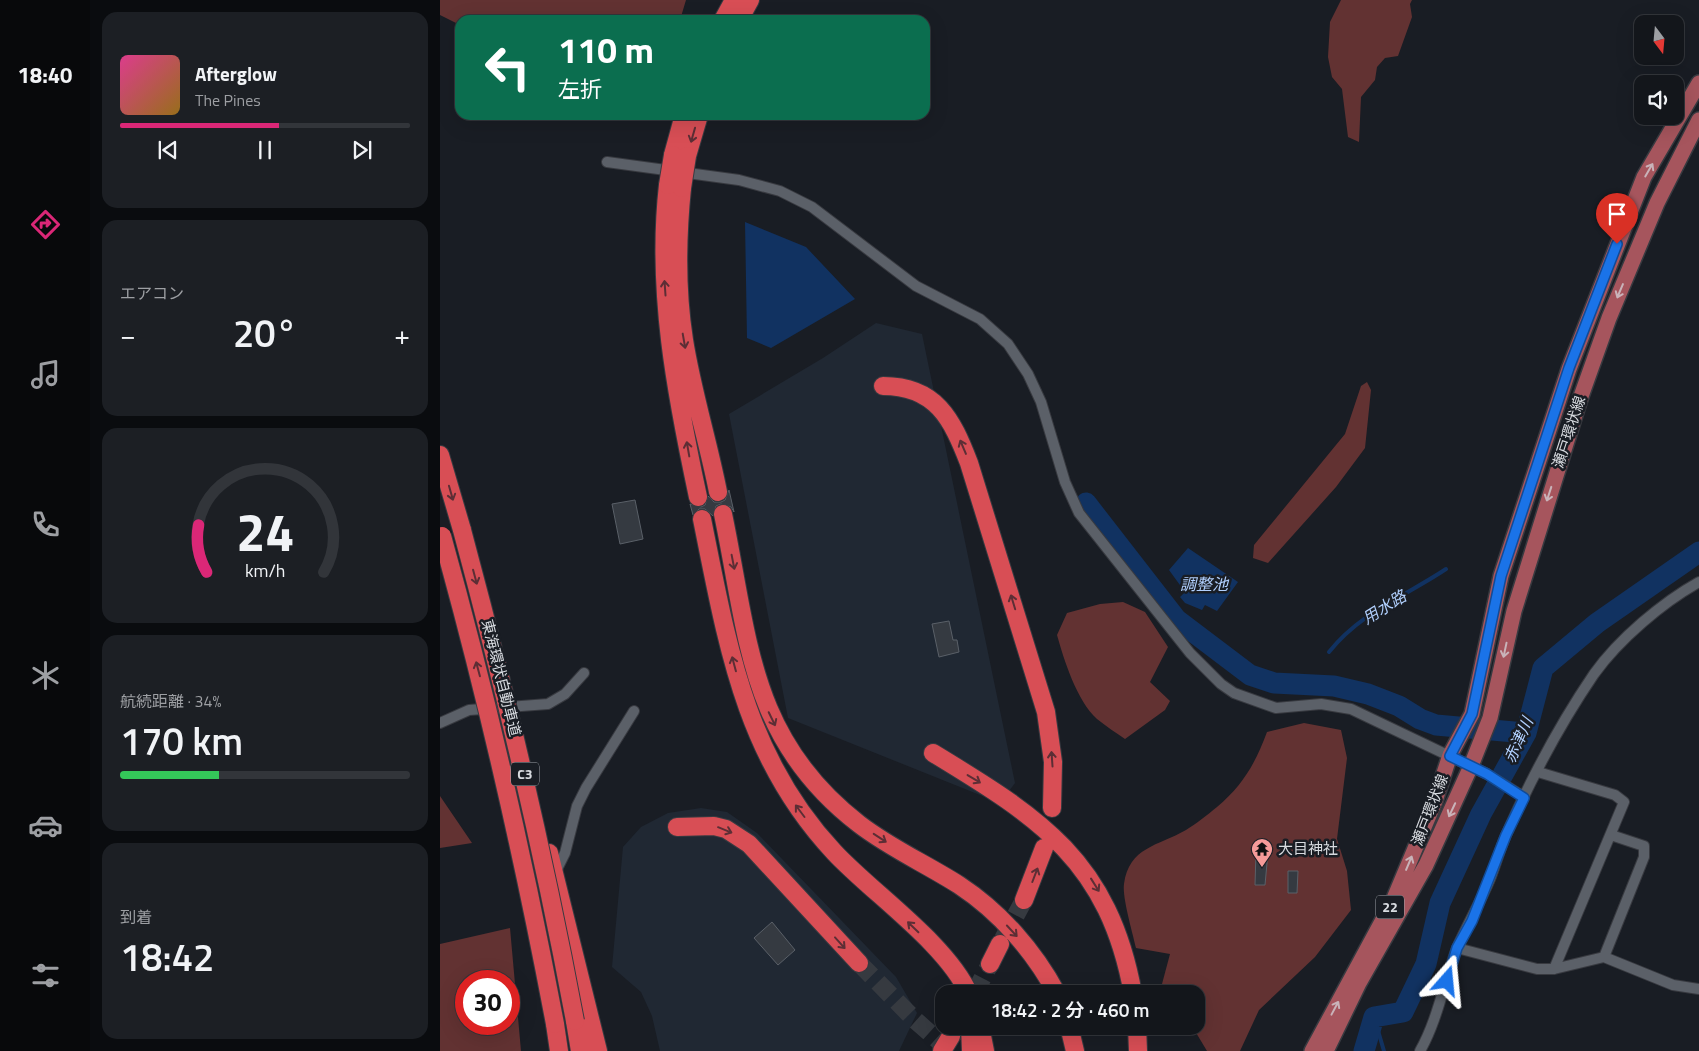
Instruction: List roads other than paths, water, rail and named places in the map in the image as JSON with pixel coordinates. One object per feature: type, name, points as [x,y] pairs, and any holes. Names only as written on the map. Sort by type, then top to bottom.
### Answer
[{"type":"highway","points":[[726,15],[734,0]]},
{"type":"highway","points":[[742,15],[750,0]]},
{"type":"highway","points":[[684,120],[680,155],[664,252],[667,313],[698,496]]},
{"type":"highway","points":[[680,155],[697,120]]},
{"type":"highway","points":[[675,186],[680,313],[686,349],[718,492]]},
{"type":"highway","points":[[883,386],[907,388],[930,398],[954,427],[970,463],[1046,712],[1053,762],[1052,808]]},
{"type":"highway","name":"東海環状自動車道","points":[[440,455],[462,530],[515,733],[582,1019],[580,1051]]},
{"type":"highway","points":[[723,514],[747,645],[758,686],[776,727],[801,766],[829,798],[860,825],[959,885],[982,903],[1026,947],[1051,985]]},
{"type":"highway","points":[[702,519],[723,619],[742,692],[772,767],[800,811],[835,853],[947,962],[963,985]]},
{"type":"highway","name":"東海環状自動車道","points":[[441,533],[486,697],[527,878],[550,1024],[559,1051]]},
{"type":"highway","points":[[933,754],[1012,802],[1052,835],[1082,866],[1111,916],[1125,958],[1131,985]]},
{"type":"highway","points":[[677,827],[714,826],[726,830],[749,844],[859,963]]},
{"type":"highway","points":[[1024,900],[1044,848]]},
{"type":"highway","points":[[990,964],[1000,944]]},
{"type":"highway","points":[[947,962],[958,985]]},
{"type":"highway","points":[[582,1019],[598,1051]]},
{"type":"highway","points":[[546,1051],[550,1024]]},
{"type":"highway","points":[[970,1035],[970,1051]]},
{"type":"highway","points":[[982,1035],[985,1051]]},
{"type":"highway","points":[[1071,1035],[1075,1051]]},
{"type":"highway","points":[[1137,1035],[1138,1051]]},
{"type":"main road","name":"瀬戸環状線","points":[[1312,1051],[1393,902],[1435,802],[1450,756],[1472,714],[1501,576],[1569,368],[1644,177],[1699,83]]},
{"type":"main road","name":"瀬戸環状線","points":[[1326,1051],[1359,983],[1426,865],[1479,747],[1490,718],[1514,611],[1578,402],[1609,318],[1657,203],[1699,120]]},
{"type":"street","points":[[607,162],[739,180],[780,191],[812,207],[916,286],[980,319],[1008,344],[1028,374],[1041,402],[1065,482],[1079,513],[1129,578],[1205,669],[1234,693],[1276,708],[1321,704],[1351,709],[1487,774],[1524,798]]},
{"type":"street","points":[[1420,1051],[1430,1033],[1457,948],[1472,921],[1506,835],[1538,772],[1595,673],[1630,635],[1679,593],[1699,582]]},
{"type":"street","points":[[440,723],[469,710],[548,704],[565,694],[584,674]]},
{"type":"street","points":[[554,872],[565,852],[574,814],[586,788],[634,711]]},
{"type":"street","points":[[1538,772],[1615,795],[1624,802],[1554,969]]},
{"type":"street","points":[[1604,957],[1644,857],[1644,846],[1610,834]]},
{"type":"street","points":[[1457,948],[1527,968],[1554,969],[1604,957],[1673,985],[1699,990]]},
{"type":"water","points":[[745,222],[806,247],[855,299],[771,348],[747,338]]},
{"type":"water","name":"調整池","points":[[1188,548],[1238,582],[1217,611],[1205,605],[1202,610],[1185,603],[1180,597],[1185,592],[1169,570]]},
{"type":"waterway","points":[[1086,503],[1176,619],[1250,675],[1274,683],[1334,686],[1368,694],[1399,706],[1420,719],[1436,725],[1526,733]]},
{"type":"waterway","name":"赤津川","points":[[1364,1051],[1374,1017],[1403,1012],[1426,964],[1440,903],[1481,814],[1526,733],[1543,668],[1597,623],[1699,552]]},
{"type":"waterway","name":"用水路","points":[[1329,652],[1341,638],[1369,616],[1446,569]]},
{"type":"waterway","points":[[1374,1017],[1384,1051]]},
{"type":"tunnel","points":[[1003,939],[1024,900]]},
{"type":"tunnel","points":[[859,963],[914,1019],[950,1051]]},
{"type":"tunnel","points":[[979,985],[990,964]]},
{"type":"place","name":"大目神社","points":[[1262,868]]}]
